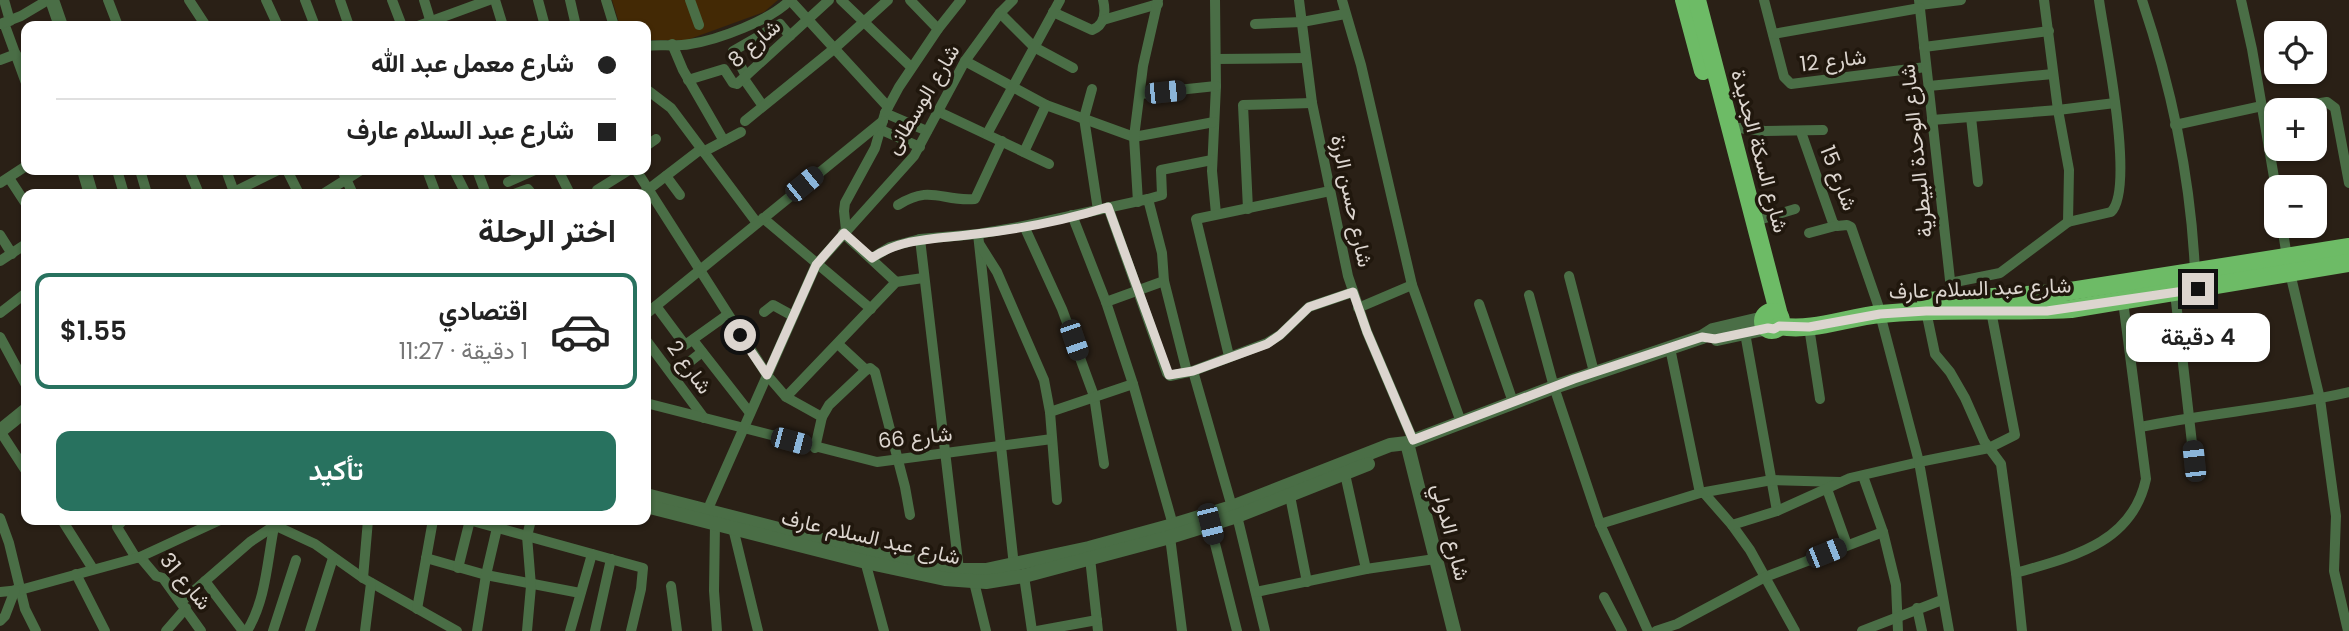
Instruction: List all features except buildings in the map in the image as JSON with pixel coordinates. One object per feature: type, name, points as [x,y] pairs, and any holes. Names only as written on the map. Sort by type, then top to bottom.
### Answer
[{"type":"main road","name":"شارع السكة الجديدة","points":[[1684,0],[1773,320]]},
{"type":"main road","name":"شارع السكة الجديدة","points":[[1697,0],[1755,221],[1773,320]]},
{"type":"main road","name":"شارع عبد السلام عارف","points":[[1773,320],[1809,327],[1879,309],[1926,311],[1951,297],[1991,311],[2047,311],[2175,293],[2349,247]]},
{"type":"main road","name":"شارع عبد السلام عارف","points":[[1773,320],[1879,309],[1951,297],[2058,293],[2195,272],[2349,263]]},
{"type":"street","points":[[4,0],[5,22],[21,68]]},
{"type":"street","points":[[5,22],[50,0],[59,21]]},
{"type":"street","points":[[108,0],[116,21]]},
{"type":"street","points":[[189,0],[203,21]]},
{"type":"street","points":[[266,0],[276,21]]},
{"type":"street","points":[[305,0],[313,21]]},
{"type":"street","points":[[340,0],[347,21]]},
{"type":"street","points":[[392,0],[400,21]]},
{"type":"street","points":[[424,0],[430,21]]},
{"type":"street","points":[[495,0],[501,21]]},
{"type":"street","points":[[538,0],[544,21]]},
{"type":"street","points":[[569,0],[575,21]]},
{"type":"street","points":[[606,0],[612,21]]},
{"type":"street","points":[[690,0],[699,25]]},
{"type":"street","points":[[651,46],[695,43],[760,22],[790,0],[835,48],[882,119],[920,147]]},
{"type":"street","name":"شارع 8","points":[[685,75],[722,69],[735,84],[829,0]]},
{"type":"street","points":[[841,0],[911,68]]},
{"type":"street","points":[[650,189],[702,151],[724,141],[743,127],[763,106],[835,48],[888,0]]},
{"type":"street","points":[[910,0],[938,29]]},
{"type":"street","points":[[896,282],[845,232],[845,203],[875,148],[882,119],[911,68],[961,0]]},
{"type":"street","name":"شارع الوسطانى","points":[[707,511],[816,265],[908,164],[920,147],[965,61],[1000,13],[1013,0]]},
{"type":"street","points":[[987,134],[1060,0]]},
{"type":"street","points":[[1053,12],[1092,30],[1103,20],[1103,0]]},
{"type":"street","points":[[1215,0],[1213,160],[1216,214]]},
{"type":"street","name":"شارع حسن الرزة","points":[[1299,0],[1312,103],[1353,292],[1407,443]]},
{"type":"street","points":[[1342,0],[1361,65],[1412,285],[1461,422]]},
{"type":"street","name":"شارع 12","points":[[1764,0],[1784,77],[1791,84],[1926,66]]},
{"type":"street","points":[[1773,34],[1919,4],[1961,0]]},
{"type":"street","points":[[2044,0],[2058,110],[2069,170],[2068,222]]},
{"type":"street","points":[[1951,297],[2000,273],[2068,222],[2111,212],[2119,200],[2121,158],[2099,0]]},
{"type":"street","points":[[2142,0],[2175,125],[2195,272]]},
{"type":"street","points":[[2241,0],[2274,175]]},
{"type":"street","points":[[438,21],[481,1]]},
{"type":"street","points":[[1103,20],[1158,2]]},
{"type":"street","points":[[1158,2],[1143,66],[1134,137],[1143,200],[1162,253],[1164,281],[1235,511],[1265,631]]},
{"type":"street","name":"شارع الوحدة البيطرية","points":[[1919,4],[1951,297]]},
{"type":"street","points":[[1000,13],[1034,47],[1073,68]]},
{"type":"street","points":[[1255,24],[1302,22],[1345,14]]},
{"type":"street","points":[[763,106],[733,51],[780,24],[790,36]]},
{"type":"street","points":[[1924,47],[2049,32]]},
{"type":"street","points":[[672,44],[685,75],[724,141]]},
{"type":"street","points":[[0,60],[16,54]]},
{"type":"street","points":[[1216,60],[1306,58]]},
{"type":"street","points":[[965,61],[1046,106],[1134,137],[1214,122]]},
{"type":"street","points":[[1929,86],[2053,74]]},
{"type":"street","points":[[672,76],[685,75]]},
{"type":"street","points":[[1140,94],[1216,86]]},
{"type":"street","points":[[1091,89],[1084,118],[1103,208],[1138,290],[1170,376],[1273,340],[1309,307],[1353,292]]},
{"type":"street","points":[[651,93],[671,108],[702,151],[760,220],[872,309]]},
{"type":"street","points":[[1248,209],[1243,105],[1312,103]]},
{"type":"street","points":[[1932,120],[2115,103]]},
{"type":"street","points":[[2175,125],[2262,109],[2332,104],[2349,183]]},
{"type":"street","points":[[1024,152],[1046,106]]},
{"type":"street","points":[[937,111],[1049,164]]},
{"type":"street","points":[[1971,117],[1978,182]]},
{"type":"street","points":[[882,119],[927,131]]},
{"type":"street","points":[[651,311],[882,119]]},
{"type":"street","points":[[1730,127],[1765,131],[1823,130]]},
{"type":"street","name":"شارع 15","points":[[1801,132],[1835,226],[1851,227],[1879,309]]},
{"type":"street","points":[[898,205],[918,195],[929,194],[975,199],[1002,141]]},
{"type":"street","points":[[872,258],[890,247],[920,239],[978,238],[1161,195],[1161,170],[1213,160]]},
{"type":"street","points":[[21,169],[3,178],[21,198]]},
{"type":"street","points":[[240,189],[268,175]]},
{"type":"street","points":[[330,189],[343,175]]},
{"type":"street","points":[[508,182],[523,175]]},
{"type":"street","points":[[599,189],[621,175]]},
{"type":"street","points":[[666,176],[680,195]]},
{"type":"street","points":[[1229,356],[1195,222],[1198,218],[1330,191]]},
{"type":"street","points":[[651,199],[767,375],[786,397],[822,417]]},
{"type":"street","points":[[1755,221],[1795,209]]},
{"type":"street","points":[[1072,215],[1106,302],[1133,384],[1172,531],[1182,631]]},
{"type":"street","points":[[1024,226],[1062,309],[1094,396],[1104,464]]},
{"type":"street","points":[[1809,233],[1835,226]]},
{"type":"street","points":[[0,235],[12,254]]},
{"type":"street","points":[[978,238],[997,272],[1044,380],[1050,412],[1057,500]]},
{"type":"street","points":[[978,238],[1000,446],[1019,571],[1035,631],[1098,625],[1090,558]]},
{"type":"street","points":[[2284,238],[2320,399],[2336,516],[2334,571],[2348,631]]},
{"type":"street","points":[[920,239],[959,570]]},
{"type":"street","points":[[0,261],[21,248]]},
{"type":"street","points":[[1569,276],[1594,372]]},
{"type":"street","points":[[786,397],[896,282],[923,278]]},
{"type":"street","points":[[1106,302],[1164,281]]},
{"type":"street","points":[[1358,308],[1412,285]]},
{"type":"street","points":[[2175,293],[2194,461]]},
{"type":"street","points":[[1529,295],[1554,387],[1600,524],[1648,631]]},
{"type":"street","points":[[0,313],[21,300]]},
{"type":"street","points":[[2016,573],[2081,554],[2098,545],[2135,509],[2143,496],[2146,479],[2123,301]]},
{"type":"street","points":[[1479,304],[1513,402]]},
{"type":"street","points":[[764,313],[773,305],[793,316]]},
{"type":"street","points":[[656,306],[683,343],[688,344],[727,315]]},
{"type":"street","points":[[1879,309],[1919,462],[1949,631]]},
{"type":"street","points":[[1926,311],[1936,354],[1965,398],[1989,448],[2001,464],[2022,631]]},
{"type":"street","points":[[1732,525],[1777,511],[1841,482],[1989,448],[2013,438],[2015,431],[1991,311]]},
{"type":"street","name":"شارع عبد السلام عارف","points":[[1702,337],[1715,339],[1745,333],[1773,320]]},
{"type":"street","name":"شارع عبد السلام عارف","points":[[651,496],[945,579],[999,581],[1019,571],[1172,531],[1210,524],[1390,445],[1407,443],[1594,372],[1702,337],[1713,330],[1773,320]]},
{"type":"street","points":[[1809,327],[1820,400]]},
{"type":"street","points":[[1745,333],[1777,511]]},
{"type":"street","points":[[0,337],[21,375]]},
{"type":"street","points":[[693,340],[750,413]]},
{"type":"street","points":[[838,344],[866,370]]},
{"type":"street","name":"شارع 2","points":[[651,347],[704,418]]},
{"type":"street","points":[[1670,348],[1702,493],[1732,525],[1765,577],[1792,630]]},
{"type":"street","points":[[673,376],[702,352]]},
{"type":"street","points":[[815,448],[822,417],[829,405],[866,370],[871,369],[875,372],[910,515]]},
{"type":"street","points":[[1050,412],[1133,384]]},
{"type":"street","points":[[2140,427],[2189,417],[2320,399],[2349,392]]},
{"type":"street","name":"شارع 66","points":[[651,404],[877,462],[1052,439]]},
{"type":"street","points":[[21,415],[0,431],[21,463]]},
{"type":"street","name":"شارع عبد السلام عارف","points":[[651,507],[869,559],[959,570],[1019,571],[1090,558],[1290,496],[1396,452],[1407,443]]},
{"type":"street","name":"شارع الدولي","points":[[1407,443],[1454,631]]},
{"type":"street","points":[[1345,474],[1366,569]]},
{"type":"street","points":[[1863,476],[1883,532],[1896,585],[1898,631]]},
{"type":"street","points":[[1600,524],[1702,493],[1772,480],[1841,482]]},
{"type":"street","points":[[1827,489],[1847,545]]},
{"type":"street","points":[[1290,496],[1307,582]]},
{"type":"street","points":[[0,518],[17,590],[36,631]]},
{"type":"street","points":[[715,524],[713,591],[717,631]]},
{"type":"street","points":[[1210,524],[1237,631]]},
{"type":"street","points":[[65,525],[93,569]]},
{"type":"street","name":"شارع 31","points":[[118,525],[117,527],[138,557],[156,576],[163,578],[201,631]]},
{"type":"street","points":[[0,592],[17,590],[138,557],[209,525]]},
{"type":"street","points":[[166,631],[183,605],[205,581],[272,525]]},
{"type":"street","points":[[205,581],[245,631],[259,607],[275,525]]},
{"type":"street","points":[[279,525],[315,544],[367,581],[454,630]]},
{"type":"street","points":[[365,631],[368,525]]},
{"type":"street","points":[[417,609],[432,525]]},
{"type":"street","points":[[458,568],[469,525]]},
{"type":"street","points":[[487,525],[643,568],[631,631]]},
{"type":"street","points":[[527,631],[531,586],[527,536],[530,525]]},
{"type":"street","points":[[477,631],[497,528]]},
{"type":"street","points":[[733,528],[758,631]]},
{"type":"street","points":[[1656,631],[1677,624],[1765,577],[1883,532]]},
{"type":"street","points":[[570,631],[592,554]]},
{"type":"street","points":[[310,631],[333,558]]},
{"type":"street","points":[[426,558],[486,576],[580,593]]},
{"type":"street","points":[[595,631],[611,559]]},
{"type":"street","points":[[869,559],[884,631]]},
{"type":"street","points":[[1256,592],[1366,569],[1435,559]]},
{"type":"street","points":[[273,631],[296,560]]},
{"type":"street","points":[[76,574],[105,631]]},
{"type":"street","points":[[974,582],[986,631]]},
{"type":"street","points":[[671,586],[677,631]]},
{"type":"street","points":[[0,621],[17,590]]},
{"type":"street","points":[[1604,597],[1622,631]]},
{"type":"street","points":[[1862,631],[1897,615],[1942,600]]},
{"type":"street","points":[[1917,608],[1922,631]]},
{"type":"shaded area","points":[[612,0],[778,0],[764,12],[687,40],[651,40],[651,21],[618,21]]},
{"type":"route","points":[[740,335],[767,375],[816,265],[844,233],[872,258],[890,247],[920,239],[978,234],[1108,207],[1170,376],[1193,371],[1267,344],[1309,307],[1353,292],[1413,440],[1574,379],[1702,337],[1709,340],[1779,326],[1801,328],[1880,314],[2071,309],[2198,289]]}]
